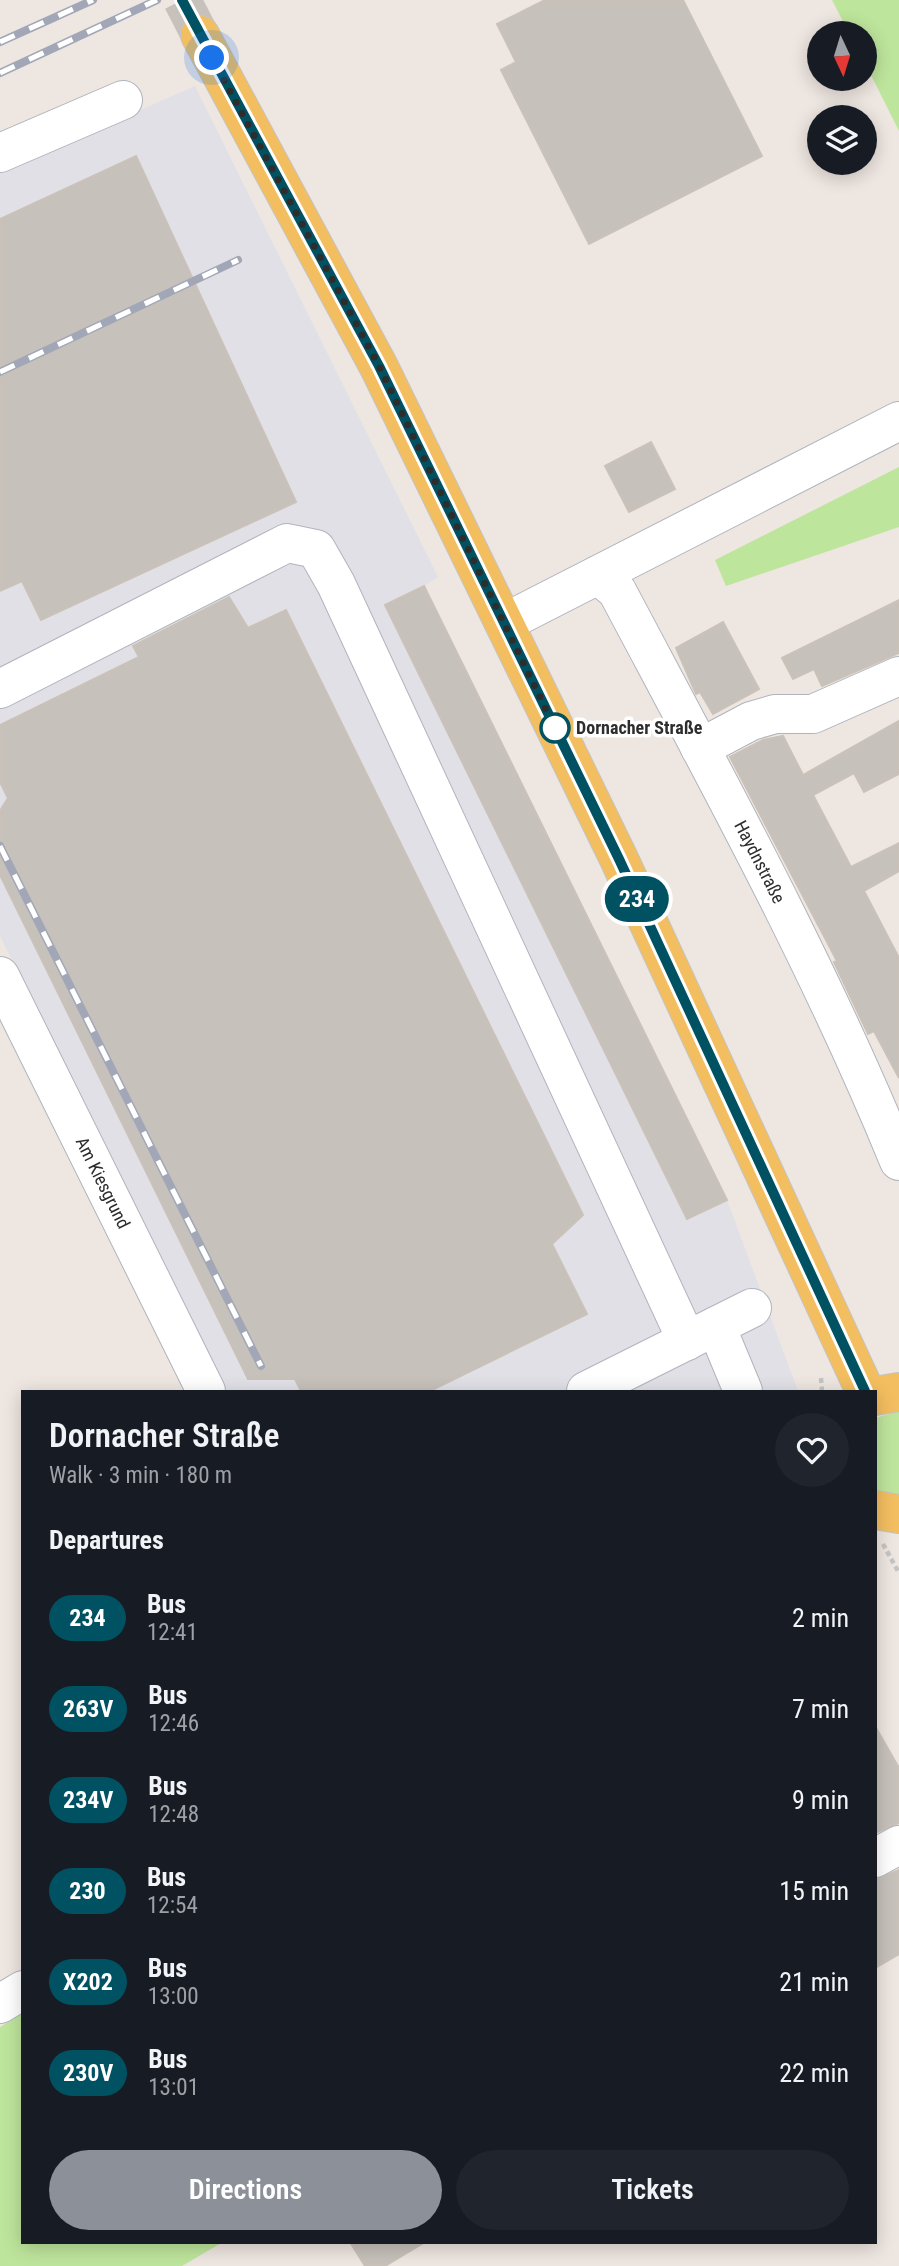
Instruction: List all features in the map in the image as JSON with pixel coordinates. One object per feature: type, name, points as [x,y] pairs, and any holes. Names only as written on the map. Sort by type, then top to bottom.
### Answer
[{"type":"main road","points":[[200,35],[379,366],[619,859],[864,1390]]},
{"type":"main road","points":[[877,1396],[899,1392]]},
{"type":"main road","points":[[877,1510],[899,1514]]},
{"type":"street","points":[[0,153],[123,100]]},
{"type":"street","points":[[504,623],[899,421]]},
{"type":"street","points":[[0,689],[287,542],[316,549],[336,584],[701,1334],[742,1390]]},
{"type":"street","name":"Haydnstraße","points":[[598,575],[617,591],[700,748],[857,1057],[899,1161]]},
{"type":"street","points":[[700,748],[751,721],[775,714],[813,714],[899,676]]},
{"type":"street","name":"Am Kiesgrund","points":[[0,976],[206,1390]]},
{"type":"street","points":[[588,1390],[752,1308]]},
{"type":"street","points":[[877,1857],[899,1845]]},
{"type":"street","points":[[0,2004],[21,1991]]},
{"type":"path","points":[[821,1377],[822,1390]]},
{"type":"path","points":[[877,1539],[881,1540],[897,1562],[899,1573]]},
{"type":"shaded area","points":[[195,86],[438,577],[424,586],[727,1200],[798,1390],[225,1390],[0,936],[0,172]]},
{"type":"green space","points":[[832,0],[899,0],[899,131],[877,87],[877,21],[843,21]]},
{"type":"green space","points":[[899,467],[899,527],[726,586],[715,560]]},
{"type":"green space","points":[[899,1411],[899,1496],[877,1490],[877,1417]]},
{"type":"green space","points":[[21,2014],[21,2244],[220,2244],[182,2266],[0,2266],[0,2027]]},
{"type":"building","points":[[545,0],[683,0],[762,156],[589,244],[501,70],[516,62],[497,24]]},
{"type":"building","points":[[136,156],[296,502],[41,620],[22,581],[0,591],[0,219]]},
{"type":"building","points":[[651,442],[675,489],[629,512],[605,466]]},
{"type":"building","points":[[424,586],[727,1200],[687,1219],[385,605]]},
{"type":"building","points":[[229,597],[248,628],[286,610],[583,1215],[552,1244],[587,1314],[432,1390],[300,1390],[295,1379],[248,1379],[0,875],[0,811],[8,798],[0,782],[0,725],[139,657],[133,646]]},
{"type":"building","points":[[899,600],[899,653],[822,686],[814,669],[793,679],[782,658]]},
{"type":"building","points":[[723,622],[759,689],[713,714],[700,692],[696,694],[676,648]]},
{"type":"building","points":[[899,721],[899,774],[864,792],[854,773],[813,795],[851,867],[899,843],[899,871],[864,891],[899,958],[899,1078],[874,1031],[868,1034],[834,962],[837,961],[730,757],[763,740],[783,736],[803,775]]},
{"type":"building","points":[[877,1730],[899,1768],[899,1823],[877,1832]]},
{"type":"building","points":[[899,1870],[899,1954],[877,1967],[877,1879]]},
{"type":"building","points":[[351,2244],[422,2244],[385,2266],[365,2266]]},
{"type":"tunnel","points":[[182,0],[200,35]]},
{"type":"railway","points":[[0,42],[93,0]]},
{"type":"railway","points":[[0,73],[157,0]]},
{"type":"railway","points":[[0,372],[238,260]]},
{"type":"railway","points":[[0,846],[261,1366]]},
{"type":"bus line","name":"234","points":[[182,0],[379,366],[619,859],[865,1390]]},
{"type":"place","name":"Dornacher Straße","points":[[555,728]]},
{"type":"route","points":[[212,58],[379,366],[556,730],[555,728]]}]
